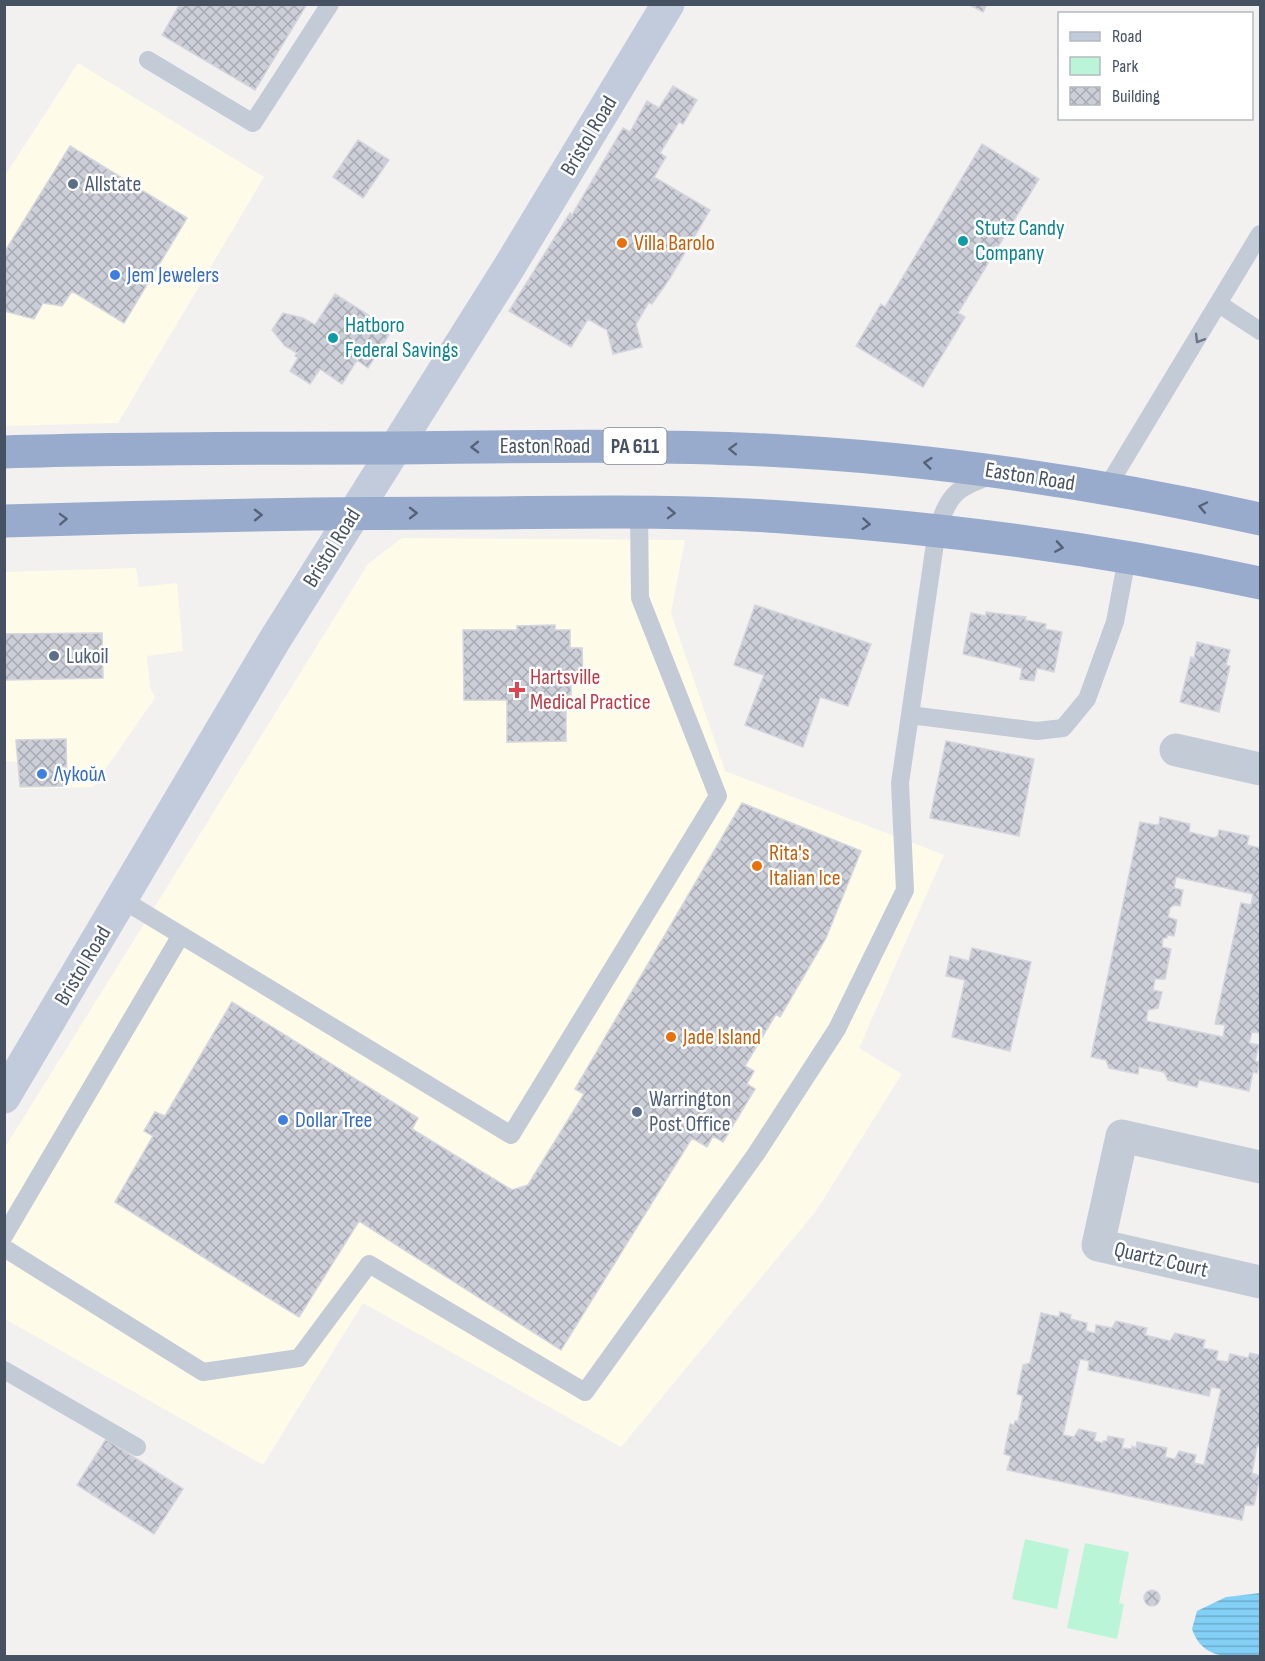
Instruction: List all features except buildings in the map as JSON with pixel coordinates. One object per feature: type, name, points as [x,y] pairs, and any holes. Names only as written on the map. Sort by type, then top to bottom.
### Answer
[{"type":"highway","name":"Easton Road","points":[[4,452],[627,446],[767,450],[927,463],[999,472],[1172,500],[1260,519]]},
{"type":"highway","points":[[4,521],[354,513],[639,512],[794,518],[938,530],[1127,558],[1260,583]]},
{"type":"main road","name":"Bristol Road","points":[[4,1097],[123,900],[205,756],[394,448],[511,264],[668,4]]},
{"type":"street","points":[[1176,750],[1260,769]]},
{"type":"street","name":"Quartz Court","points":[[1260,1167],[1122,1136],[1098,1245],[1260,1282]]},
{"type":"lane","points":[[148,60],[254,123],[330,4]]},
{"type":"lane","points":[[1106,489],[1220,304],[1260,234]]},
{"type":"lane","points":[[1220,304],[1260,331]]},
{"type":"lane","points":[[4,1248],[203,1372],[299,1358],[369,1264],[585,1392],[756,1154],[837,1029],[905,890],[900,783],[938,530],[948,500],[969,483],[999,472]]},
{"type":"lane","points":[[123,900],[510,1135],[718,796],[640,597],[639,512]]},
{"type":"lane","points":[[910,715],[1037,731],[1063,728],[1087,699],[1115,622],[1127,558]]},
{"type":"lane","points":[[4,1236],[181,935]]},
{"type":"lane","points":[[4,1370],[137,1447]]},
{"type":"shaded area","points":[[78,63],[264,177],[118,423],[5,426],[4,177]]},
{"type":"shaded area","points":[[402,538],[685,540],[671,613],[725,771],[944,855],[859,1048],[902,1074],[816,1211],[621,1447],[363,1303],[263,1465],[5,1319],[4,1149],[368,564]]},
{"type":"shaded area","points":[[136,568],[139,587],[177,583],[183,651],[147,656],[150,687],[155,698],[93,787],[19,789],[17,762],[5,761],[4,572]]},
{"type":"green space","points":[[1025,1539],[1069,1549],[1057,1609],[1012,1599]]},
{"type":"green space","points":[[1085,1543],[1129,1552],[1119,1603],[1124,1604],[1117,1639],[1067,1628]]},
{"type":"water","points":[[1260,1593],[1260,1656],[1219,1655],[1203,1647],[1192,1629],[1197,1611],[1226,1597]]},
{"type":"place","name":"Allstate","points":[[73,184]]},
{"type":"place","name":"Stutz Candy Company","points":[[963,241]]},
{"type":"place","name":"Villa Barolo","points":[[622,243]]},
{"type":"place","name":"Jem Jewelers","points":[[115,275]]},
{"type":"place","name":"Hatboro Federal Savings","points":[[333,338]]},
{"type":"place","name":"Lukoil","points":[[54,656]]},
{"type":"place","name":"Hartsville Medical Practice","points":[[517,690]]},
{"type":"place","name":"Лукойл","points":[[42,774]]},
{"type":"place","name":"Rita's Italian Ice","points":[[757,866]]},
{"type":"place","name":"Jade Island","points":[[671,1037]]},
{"type":"place","name":"Warrington Post Office","points":[[637,1112]]},
{"type":"place","name":"Dollar Tree","points":[[283,1120]]}]
